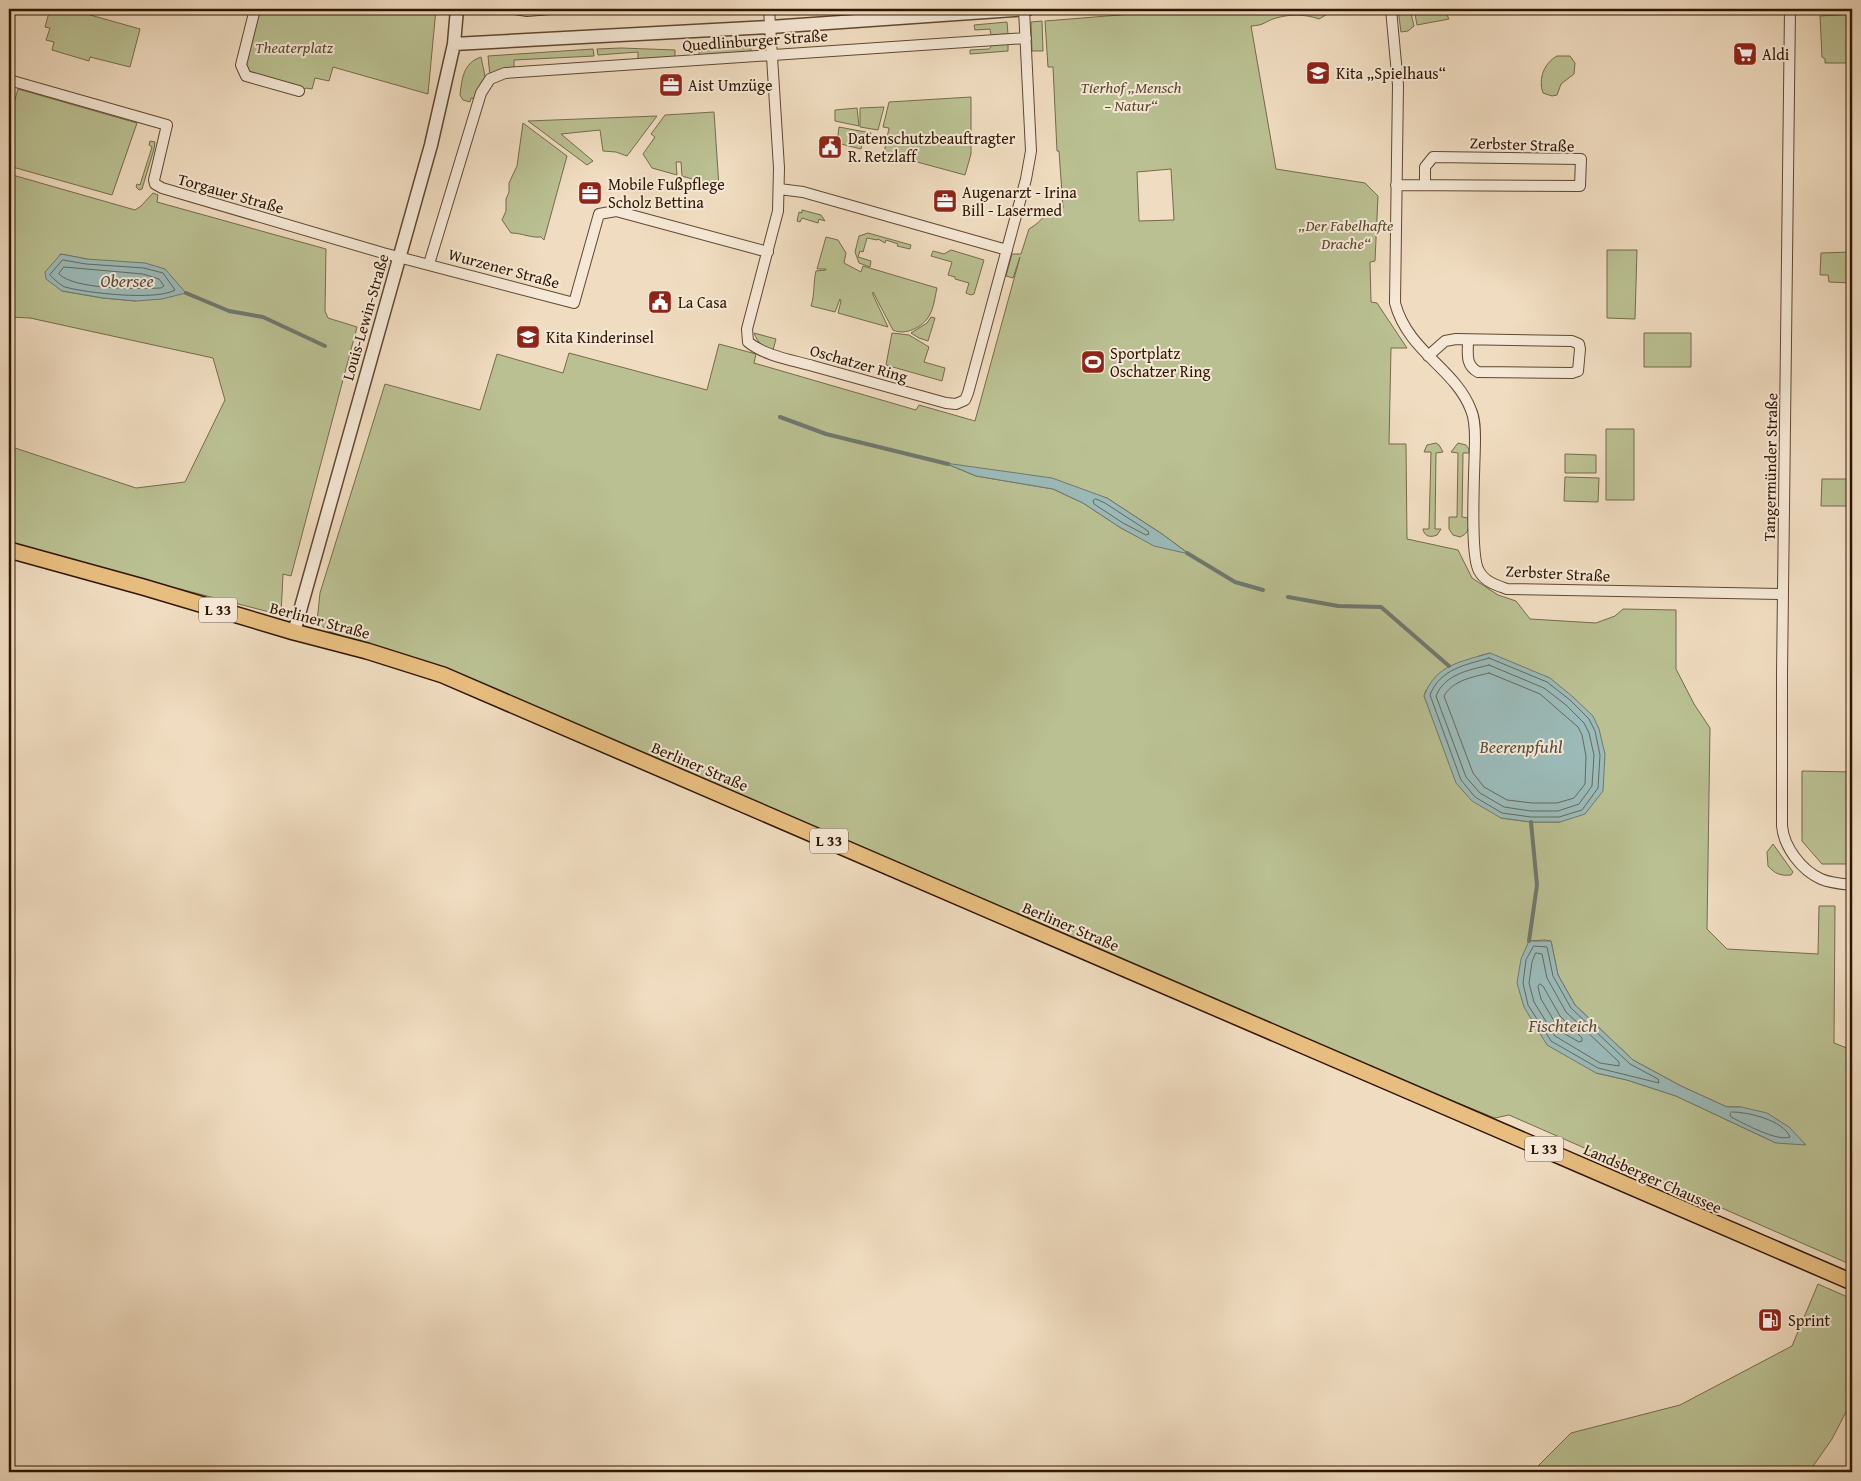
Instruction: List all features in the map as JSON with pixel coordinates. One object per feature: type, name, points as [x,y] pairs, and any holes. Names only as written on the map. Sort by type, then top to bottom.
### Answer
[{"type":"main road","name":"Berliner Straße","points":[[9,550],[366,651],[443,675],[1357,1069]]},
{"type":"main road","name":"Landsberger Chaussee","points":[[1357,1069],[1852,1282]]},
{"type":"street","points":[[255,9],[240,65],[242,71],[246,76],[299,91]]},
{"type":"street","name":"Louis-Lewin-Straße","points":[[294,632],[431,145],[454,44],[457,9]]},
{"type":"street","points":[[515,9],[551,9]]},
{"type":"street","name":"Oschatzer Ring","points":[[769,9],[779,189],[777,218],[747,329],[748,342],[775,355],[946,403],[956,404],[965,400],[968,393],[1025,187],[1031,151],[1024,9]]},
{"type":"street","name":"Quedlinburger Straße","points":[[454,44],[1028,9]]},
{"type":"street","name":"Zerbster Straße","points":[[1391,9],[1398,85],[1395,303],[1403,326],[1455,385],[1470,409],[1473,418],[1475,440],[1474,553],[1477,569],[1490,582],[1507,589],[1783,594]]},
{"type":"street","name":"Tangermünder Straße","points":[[1790,9],[1783,594],[1783,836],[1800,864],[1819,878],[1852,885]]},
{"type":"street","name":"Quedlinburger Straße","points":[[429,264],[481,93],[490,79],[505,73],[1026,38]]},
{"type":"street","name":"Torgauer Straße","points":[[9,80],[167,125],[154,180],[155,184],[162,188],[383,253],[400,256]]},
{"type":"street","name":"Zerbster Straße","points":[[1396,185],[1580,186],[1580,159],[1433,157],[1425,167],[1425,185]]},
{"type":"street","points":[[779,189],[803,192],[1007,250]]},
{"type":"street","name":"Wurzener Straße","points":[[400,256],[574,303],[599,214],[616,211],[768,252]]},
{"type":"street","points":[[1428,356],[1445,341],[1456,339],[1572,341],[1579,344],[1580,367],[1578,371],[1572,373],[1478,372],[1469,363],[1468,340]]},
{"type":"green space","points":[[50,9],[69,9],[140,29],[130,67],[90,57],[89,61],[52,50],[54,42],[46,40],[50,28],[45,27]]},
{"type":"green space","name":"Theaterplatz","points":[[260,9],[436,9],[428,94],[333,67],[329,81],[315,78],[312,89],[305,89],[250,74],[244,64]]},
{"type":"green space","points":[[1194,9],[1336,9],[1319,19],[1303,15],[1287,16],[1251,26],[1276,169],[1365,183],[1378,196],[1375,261],[1370,262],[1371,302],[1377,303],[1407,348],[1391,348],[1389,444],[1406,444],[1407,539],[1458,550],[1472,578],[1498,595],[1516,601],[1530,619],[1596,623],[1615,616],[1623,609],[1676,610],[1676,669],[1694,704],[1710,728],[1707,929],[1727,949],[1818,954],[1819,906],[1835,906],[1834,1043],[1852,1050],[1852,1265],[1509,1115],[1495,1118],[1396,1078],[447,670],[330,632],[317,622],[320,593],[385,384],[480,410],[497,354],[563,373],[569,353],[707,390],[719,344],[756,354],[754,363],[916,410],[919,405],[975,421],[1020,257],[1013,278],[1006,276],[1012,254],[1021,254],[1029,229],[1048,213],[1063,208],[1059,151],[1057,151],[1053,67],[1048,67],[1045,21]],"holes":[[[1171,169],[1174,220],[1139,221],[1137,172]],[[947,464],[1107,498],[1188,553],[1154,545],[1121,528],[1083,503],[1053,489],[976,476]],[[1490,653],[1560,822],[1531,822],[1501,818],[1439,733],[1424,696],[1426,690],[1479,656]],[[1529,941],[1551,941],[1558,975],[1575,1005],[1633,1060],[1681,1086],[1727,1107],[1741,1107],[1776,1143],[1676,1096],[1627,1080],[1596,1073]]]},
{"type":"green space","points":[[1398,9],[1410,9],[1414,26],[1408,31],[1401,32]]},
{"type":"green space","points":[[1414,9],[1444,9],[1449,19],[1417,25]]},
{"type":"green space","points":[[1852,14],[1852,63],[1825,63],[1825,59],[1822,57],[1820,16]]},
{"type":"green space","points":[[1042,21],[1043,51],[1032,51],[1031,22]]},
{"type":"green space","points":[[1007,22],[1008,34],[991,35],[990,29],[975,30],[974,25]]},
{"type":"green space","points":[[750,39],[751,51],[699,56],[699,49],[734,40]]},
{"type":"green space","points":[[1008,42],[1008,51],[970,54],[970,50],[989,49],[994,43]]},
{"type":"green space","points":[[593,49],[594,56],[514,60],[514,67],[498,70],[490,76],[488,56]]},
{"type":"green space","points":[[597,49],[675,50],[675,57],[638,59],[638,52],[598,55]]},
{"type":"green space","points":[[1557,56],[1570,56],[1575,63],[1574,74],[1561,84],[1557,95],[1552,96],[1543,93],[1541,82],[1546,67]]},
{"type":"green space","points":[[481,57],[486,81],[477,100],[471,98],[470,102],[463,100],[460,95],[464,72],[470,63]]},
{"type":"green space","points":[[18,89],[137,123],[112,195],[9,166],[9,120]]},
{"type":"green space","points":[[971,97],[971,154],[965,175],[884,153],[889,128],[883,127],[889,102]]},
{"type":"green space","points":[[884,107],[878,130],[860,127],[860,108]]},
{"type":"green space","points":[[857,108],[859,126],[835,121],[835,110]]},
{"type":"green space","points":[[714,112],[719,187],[682,176],[681,162],[676,162],[677,175],[652,168],[643,154],[655,137],[651,134],[665,115]]},
{"type":"green space","points":[[657,116],[627,156],[616,152],[603,151],[600,130],[561,134],[593,161],[587,165],[528,121]]},
{"type":"green space","points":[[523,123],[567,156],[544,240],[541,237],[511,233],[502,220],[506,211],[509,183],[517,166]]},
{"type":"green space","points":[[839,127],[871,133],[869,140],[864,139],[861,149],[837,143]]},
{"type":"green space","points":[[150,141],[155,142],[154,149],[142,189],[139,190],[136,187],[137,184],[140,185],[152,147],[149,145]]},
{"type":"green space","points":[[9,174],[135,210],[153,193],[158,195],[157,202],[326,249],[325,311],[328,318],[357,327],[291,576],[283,574],[281,615],[9,545],[9,446],[136,488],[185,482],[225,400],[213,358],[30,318],[9,317]],"holes":[[[60,254],[87,259],[136,301],[62,291]]]},
{"type":"green space","points":[[802,210],[821,215],[825,221],[819,219],[818,223],[802,218],[800,222],[797,221],[799,212],[802,213]]},
{"type":"green space","points":[[868,233],[911,245],[910,249],[897,246],[898,244],[886,240],[885,243],[878,239],[867,238],[863,252],[860,251],[858,257],[871,261],[870,267],[859,263],[855,252],[859,236]]},
{"type":"green space","points":[[826,237],[838,240],[846,253],[844,263],[861,272],[863,266],[937,288],[932,309],[923,324],[903,332],[893,330],[873,292],[888,327],[838,313],[840,299],[835,312],[811,306],[816,271],[826,270],[817,269]]},
{"type":"green space","points":[[951,250],[984,260],[974,294],[966,293],[969,283],[948,275],[952,262],[931,256],[933,251],[944,254]]},
{"type":"green space","points":[[1607,250],[1637,250],[1635,319],[1607,318]]},
{"type":"green space","points":[[1852,252],[1852,283],[1829,282],[1828,275],[1820,275],[1821,253]]},
{"type":"green space","points":[[931,317],[935,318],[928,341],[911,333],[927,323]]},
{"type":"green space","points":[[754,333],[776,339],[773,350],[761,344]]},
{"type":"green space","points":[[892,333],[909,335],[929,347],[924,362],[945,368],[942,381],[886,365]]},
{"type":"green space","points":[[1644,333],[1691,333],[1691,367],[1644,367]]},
{"type":"green space","points":[[1606,429],[1634,429],[1634,500],[1606,500]]},
{"type":"green space","points":[[1436,443],[1443,452],[1436,453],[1435,529],[1441,529],[1437,535],[1430,536],[1426,535],[1423,529],[1429,529],[1431,452],[1424,452],[1427,445]]},
{"type":"green space","points":[[1458,443],[1466,445],[1469,449],[1469,453],[1463,453],[1462,517],[1468,518],[1469,526],[1466,533],[1460,537],[1453,535],[1449,529],[1449,517],[1457,517],[1458,453],[1451,452]]},
{"type":"green space","points":[[1565,454],[1596,455],[1596,473],[1565,473]]},
{"type":"green space","points":[[1565,477],[1599,478],[1598,502],[1564,501]]},
{"type":"green space","points":[[1822,479],[1852,479],[1852,506],[1821,506]]},
{"type":"green space","points":[[1802,771],[1852,772],[1852,864],[1822,864],[1802,841]]},
{"type":"green space","points":[[1773,844],[1793,872],[1791,875],[1778,874],[1768,866],[1767,852]]},
{"type":"green space","points":[[1818,1284],[1852,1299],[1852,1407],[1849,1406],[1832,1439],[1809,1472],[1532,1472],[1571,1433],[1680,1405],[1792,1346]]},
{"type":"water","name":"Obersee","points":[[61,254],[87,259],[145,263],[165,269],[186,293],[162,299],[136,301],[62,291],[46,279],[45,272]]},
{"type":"water","points":[[945,463],[1052,478],[1107,498],[1189,554],[1154,546],[1121,528],[1083,503],[1053,489],[976,476]]},
{"type":"water","name":"Beerenpfuhl","points":[[1490,653],[1550,678],[1593,716],[1599,729],[1605,754],[1603,791],[1585,814],[1560,822],[1531,822],[1501,818],[1472,801],[1456,783],[1424,696],[1435,677],[1443,671],[1460,662]]},
{"type":"water","name":"Fischteich","points":[[1529,941],[1551,941],[1558,975],[1575,1005],[1633,1060],[1681,1086],[1727,1107],[1741,1107],[1767,1113],[1789,1127],[1806,1145],[1776,1143],[1676,1096],[1627,1080],[1596,1073],[1547,1045],[1524,1007],[1517,983],[1521,959]]},
{"type":"waterway","points":[[186,293],[229,311],[263,317],[325,346]]},
{"type":"waterway","points":[[780,417],[826,434],[948,464]]},
{"type":"waterway","points":[[1187,553],[1235,582],[1263,590]]},
{"type":"waterway","points":[[1288,597],[1338,606],[1381,607],[1449,666]]},
{"type":"waterway","points":[[1529,941],[1537,885],[1531,822]]},
{"type":"place","name":"Aldi","points":[[1745,54]]},
{"type":"place","name":"Kita „Spielhaus“","points":[[1318,73]]},
{"type":"place","name":"Aist Umzüge","points":[[671,85]]},
{"type":"place","name":"Datenschutzbeauftragter R. Retzlaff","points":[[830,147]]},
{"type":"place","name":"Mobile Fußpflege Scholz Bettina","points":[[590,193]]},
{"type":"place","name":"Augenarzt - Irina Bill - Lasermed","points":[[945,201]]},
{"type":"place","name":"La Casa","points":[[660,302]]},
{"type":"place","name":"Kita Kinderinsel","points":[[528,337]]},
{"type":"place","name":"Sportplatz Oschatzer Ring","points":[[1093,362]]},
{"type":"place","name":"Sprint","points":[[1770,1320]]},
{"type":"park label","name":"Tierhof „Mensch – Natur“","points":[[1131,96]]},
{"type":"park label","name":"„Der Fabelhafte Drache“","points":[[1346,234]]}]
